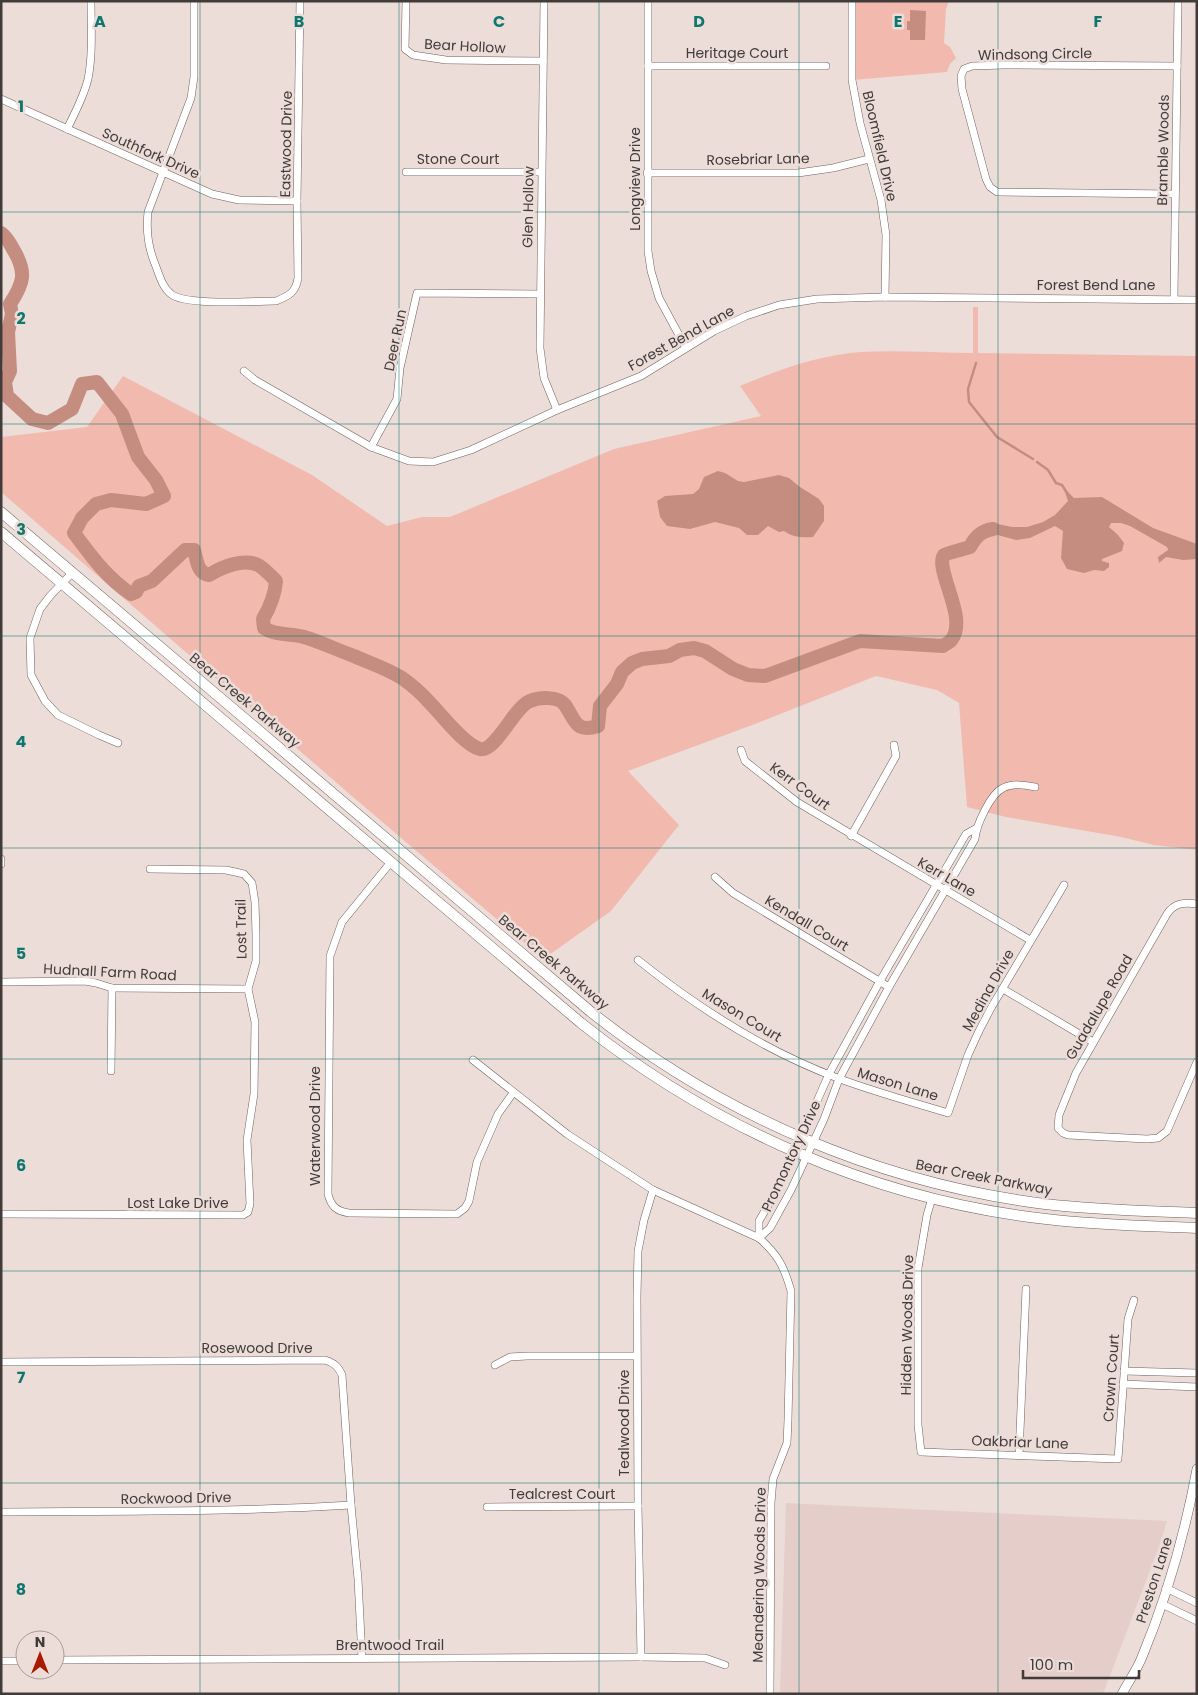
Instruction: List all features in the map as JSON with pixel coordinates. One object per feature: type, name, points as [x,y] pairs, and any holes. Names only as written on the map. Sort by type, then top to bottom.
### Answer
[{"type":"main road","name":"Bear Creek Parkway","points":[[1,512],[620,1035],[699,1086],[800,1137],[894,1173],[968,1191],[1046,1204],[1197,1213]]},
{"type":"main road","name":"Bear Creek Parkway","points":[[1,532],[581,1023],[635,1064],[692,1100],[753,1132],[806,1156],[865,1179],[932,1198],[966,1206],[1044,1219],[1197,1228]]},
{"type":"street","points":[[67,129],[88,78],[92,35],[91,1]]},
{"type":"street","points":[[162,173],[192,98],[194,77],[194,1]]},
{"type":"street","name":"Eastwood Drive","points":[[162,173],[148,212],[146,230],[151,255],[165,289],[176,298],[186,301],[276,301],[288,296],[296,287],[298,278],[297,201],[300,1]]},
{"type":"street","name":"Bear Hollow","points":[[406,1],[404,42],[406,49],[413,55],[446,60],[543,61]]},
{"type":"street","name":"Glen Hollow","points":[[544,1],[540,294],[542,368],[546,387],[557,410]]},
{"type":"street","name":"Longview Drive","points":[[648,1],[648,251],[651,271],[659,298],[686,348]]},
{"type":"street","name":"Bloomfield Drive","points":[[852,1],[852,80],[860,123],[881,200],[886,235],[885,297]]},
{"type":"street","name":"Bramble Woods","points":[[1174,298],[1178,1]]},
{"type":"street","name":"Heritage Court","points":[[648,66],[826,66]]},
{"type":"street","name":"Windsong Circle","points":[[1175,194],[997,192],[990,187],[986,179],[962,89],[961,76],[964,69],[972,66],[1177,66]]},
{"type":"street","name":"Southfork Drive","points":[[1,100],[162,173],[225,198],[297,201]]},
{"type":"street","name":"Rosebriar Lane","points":[[647,172],[798,173],[833,168],[869,159]]},
{"type":"street","name":"Stone Court","points":[[406,172],[541,172]]},
{"type":"street","name":"Deer Run","points":[[371,447],[397,399],[400,368],[417,293],[540,294]]},
{"type":"street","name":"Forest Bend Lane","points":[[244,371],[255,380],[371,447],[410,461],[433,462],[471,450],[557,410],[641,376],[730,323],[779,305],[817,299],[885,297],[1174,298],[1197,300]]},
{"type":"street","points":[[72,573],[40,609],[30,638],[31,675],[45,701],[58,714],[118,743]]},
{"type":"street","points":[[851,836],[896,756],[894,745]]},
{"type":"street","name":"Kerr Court","points":[[741,750],[745,761],[797,802],[851,836]]},
{"type":"street","name":"Promontory Drive","points":[[759,1238],[770,1228],[791,1190],[840,1079],[889,987],[975,839],[975,829],[993,797],[1002,788],[1018,784],[1035,787]]},
{"type":"street","name":"Promontory Drive","points":[[759,1238],[759,1221],[780,1185],[829,1074],[880,981],[966,834],[975,829]]},
{"type":"street","name":"Kerr Lane","points":[[851,836],[946,889],[1030,940]]},
{"type":"street","points":[[1,859],[1,864]]},
{"type":"street","name":"Waterwood Drive","points":[[392,862],[354,905],[342,922],[330,956],[328,1194],[330,1203],[335,1208],[349,1213],[457,1214],[465,1208],[469,1201],[477,1162],[483,1147],[498,1114],[513,1093]]},
{"type":"street","name":"Lost Trail","points":[[150,869],[226,870],[244,874],[252,883],[255,902],[256,961],[248,989]]},
{"type":"street","name":"Kendall Court","points":[[715,877],[733,893],[889,987]]},
{"type":"street","name":"Medina Drive","points":[[948,1113],[978,1031],[1064,885]]},
{"type":"street","name":"Guadalupe Road","points":[[1197,904],[1184,903],[1175,905],[1167,914],[1093,1042],[1069,1088],[1059,1115],[1058,1128],[1068,1135],[1147,1140],[1158,1138],[1167,1130],[1197,1062]]},
{"type":"street","name":"Mason Court","points":[[638,960],[666,983],[724,1020],[790,1057],[840,1079]]},
{"type":"street","name":"Hudnall Farm Road","points":[[1,982],[85,981],[112,988],[248,989]]},
{"type":"street","points":[[111,1070],[112,988]]},
{"type":"street","points":[[1003,988],[1093,1042]]},
{"type":"street","name":"Lost Lake Drive","points":[[1,1214],[246,1215],[250,1204],[247,1140],[254,1094],[255,1022],[248,989]]},
{"type":"street","name":"Meandering Woods Drive","points":[[473,1060],[567,1134],[653,1190],[759,1238],[773,1251],[786,1271],[790,1291],[788,1420],[787,1442],[773,1479],[771,1503],[770,1694]]},
{"type":"street","name":"Mason Lane","points":[[840,1079],[948,1113]]},
{"type":"street","points":[[814,1106],[827,1111]]},
{"type":"street","points":[[780,1185],[791,1190]]},
{"type":"street","name":"Tealwood Drive","points":[[641,1657],[636,1356],[638,1251],[644,1220],[653,1190]]},
{"type":"street","name":"Hidden Woods Drive","points":[[921,1452],[918,1425],[918,1268],[932,1198]]},
{"type":"street","points":[[1019,1455],[1026,1289]]},
{"type":"street","name":"Crown Court","points":[[1118,1459],[1128,1318],[1134,1300]]},
{"type":"street","points":[[495,1366],[510,1358],[527,1356],[636,1356]]},
{"type":"street","name":"Rosewood Drive","points":[[1,1362],[325,1360],[334,1363],[342,1374],[358,1579],[362,1658]]},
{"type":"street","points":[[1124,1371],[1197,1373]]},
{"type":"street","points":[[1123,1384],[1197,1387]]},
{"type":"street","name":"Oakbriar Lane","points":[[921,1452],[1118,1459]]},
{"type":"street","name":"Preston Lane","points":[[1122,1694],[1142,1658],[1162,1604],[1182,1539],[1197,1469]]},
{"type":"street","name":"Rockwood Drive","points":[[1,1512],[192,1511],[290,1509],[351,1505]]},
{"type":"street","name":"Tealcrest Court","points":[[487,1507],[638,1506]]},
{"type":"street","points":[[1166,1588],[1197,1603]]},
{"type":"street","points":[[1162,1604],[1197,1621]]},
{"type":"street","name":"Brentwood Trail","points":[[65,1660],[641,1657],[705,1658],[725,1664]]},
{"type":"street","points":[[1,1661],[15,1661]]},
{"type":"shaded area","points":[[852,1],[949,1],[946,9],[944,43],[950,47],[956,58],[950,64],[947,72],[852,80]]},
{"type":"shaded area","points":[[910,10],[926,11],[925,40],[910,40],[910,30],[907,30],[907,21],[910,21]]},
{"type":"shaded area","points":[[973,307],[978,307],[978,353],[1197,356],[1197,850],[1154,845],[1121,837],[1006,817],[967,807],[959,703],[937,690],[876,676],[755,724],[628,771],[679,825],[611,911],[549,955],[527,945],[1,492],[1,437],[87,427],[123,376],[312,475],[387,526],[422,517],[450,517],[614,449],[761,416],[740,386],[799,364],[830,356],[861,352],[973,353]]},
{"type":"shaded area","points":[[718,471],[744,482],[779,475],[789,478],[819,499],[824,506],[824,521],[813,537],[794,536],[784,531],[779,532],[768,526],[758,535],[747,535],[739,528],[715,522],[690,529],[667,526],[660,517],[657,501],[665,496],[693,494],[699,489],[704,477]]},
{"type":"shaded area","points":[[1067,491],[1074,498],[1102,497],[1153,528],[1197,544],[1197,559],[1183,560],[1166,557],[1159,563],[1158,557],[1168,550],[1167,547],[1130,526],[1121,523],[1111,523],[1109,527],[1124,543],[1122,551],[1102,559],[1102,561],[1109,563],[1109,567],[1104,571],[1094,570],[1084,573],[1067,569],[1061,558],[1063,531],[1055,526],[1030,538],[1016,540],[994,534],[983,537],[977,536],[976,529],[985,524],[993,523],[1012,527],[1027,527],[1043,522],[1055,515],[1068,501],[1065,492]]},
{"type":"shaded area","points":[[786,1503],[1167,1521],[1159,1547],[1103,1694],[780,1694]]},
{"type":"waterway","points":[[1,233],[11,245],[22,271],[21,283],[10,304],[12,314],[8,332],[10,371],[5,382],[7,396],[32,419],[48,423],[72,409],[82,384],[97,382],[122,414],[138,457],[156,480],[164,496],[146,504],[111,500],[96,504],[82,518],[74,533],[107,574],[131,594],[136,592],[139,586],[152,581],[185,550],[194,550],[200,569],[209,575],[226,566],[239,563],[246,562],[258,565],[276,581],[272,601],[263,619],[264,628],[268,631],[310,639],[396,674],[420,693],[460,736],[480,749],[492,744],[524,705],[538,699],[549,698],[562,702],[580,727],[590,728],[598,726],[600,706],[617,684],[622,672],[632,663],[642,659],[669,656],[680,650],[694,648],[705,651],[733,669],[748,675],[765,676],[860,641],[943,646],[952,639],[956,630],[954,606],[943,571],[942,562],[944,555],[970,547],[979,535],[993,529]]},
{"type":"waterway","points":[[976,363],[968,389],[969,402],[997,437],[1033,459]]},
{"type":"waterway","points":[[1037,462],[1048,470],[1056,483],[1062,485],[1067,493]]}]
